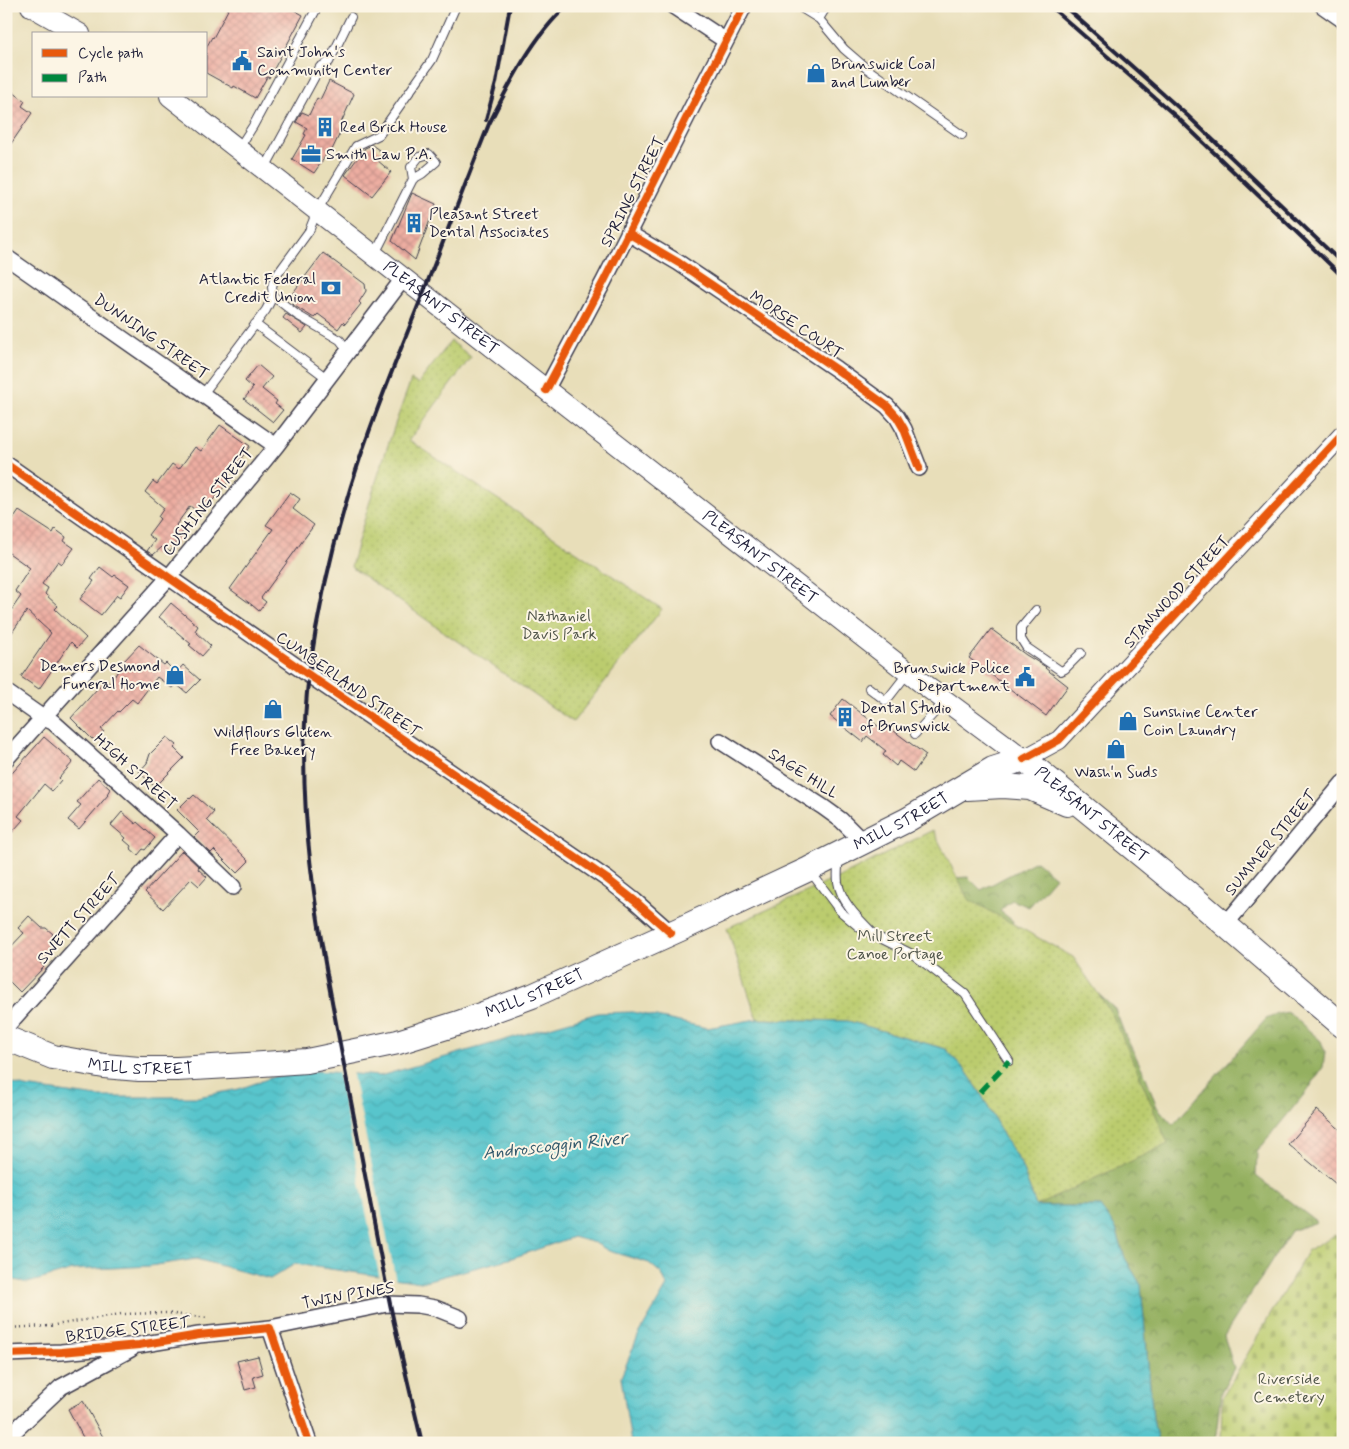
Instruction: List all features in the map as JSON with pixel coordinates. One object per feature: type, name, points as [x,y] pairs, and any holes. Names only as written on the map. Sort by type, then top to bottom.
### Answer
[{"type":"highway","name":"MILL STREET","points":[[6,1038],[53,1057],[104,1066],[140,1069],[237,1066],[307,1061],[398,1042],[458,1023],[532,996],[809,869],[907,820],[993,770],[1024,759]]},
{"type":"highway","name":"PLEASANT STREET","points":[[1024,759],[1226,925],[1343,1026]]},
{"type":"highway","points":[[962,788],[1003,786],[1030,788],[1100,820]]},
{"type":"main road","points":[[31,6],[76,32]]},
{"type":"main road","name":"PLEASANT STREET","points":[[173,98],[909,672],[1024,759]]},
{"type":"street","points":[[673,6],[726,41]]},
{"type":"street","name":"SPRING STREET","points":[[546,390],[744,6]]},
{"type":"street","points":[[1323,6],[1343,20]]},
{"type":"street","name":"MORSE COURT","points":[[628,233],[679,263],[836,369],[887,406],[897,417],[904,429],[919,468]]},
{"type":"street","name":"DUNNING STREET","points":[[6,257],[276,446]]},
{"type":"street","name":"CUSHING STREET","points":[[6,759],[169,578],[276,446],[403,279]]},
{"type":"street","name":"STANWOOD STREET","points":[[1024,759],[1059,740],[1343,434]]},
{"type":"street","name":"CUMBERLAND STREET","points":[[6,464],[607,880],[635,901],[671,933]]},
{"type":"street","name":"HIGH STREET","points":[[6,692],[43,718],[53,722],[233,886]]},
{"type":"street","name":"SAGE HILL","points":[[720,741],[823,807],[841,820],[863,842]]},
{"type":"street","name":"SUMMER STREET","points":[[1226,925],[1343,783]]},
{"type":"street","name":"SWETT STREET","points":[[6,1028],[178,834]]},
{"type":"street","name":"TWIN PINES","points":[[252,1330],[387,1304],[427,1306],[460,1318]]},
{"type":"street","points":[[270,1328],[309,1443]]},
{"type":"street","name":"BRIDGE STREET","points":[[6,1354],[61,1352],[139,1345],[199,1335],[252,1330]]},
{"type":"street","points":[[6,1440],[61,1387],[139,1345]]},
{"type":"lane","points":[[238,149],[253,126],[318,6]]},
{"type":"lane","points":[[203,394],[266,310],[273,296],[272,287],[274,279],[310,231],[316,210],[356,146],[379,134],[432,60],[456,6]]},
{"type":"lane","points":[[798,6],[819,19],[844,48],[866,68],[962,135]]},
{"type":"lane","points":[[819,19],[827,6]]},
{"type":"lane","points":[[264,170],[320,67],[329,62],[351,17]]},
{"type":"lane","points":[[374,256],[414,179]]},
{"type":"lane","points":[[273,296],[297,315],[340,340],[348,352]]},
{"type":"lane","points":[[255,324],[328,379]]},
{"type":"lane","points":[[1036,610],[1021,628],[1021,639],[1026,647],[1061,671],[1081,653]]},
{"type":"lane","points":[[869,688],[886,701],[909,672]]},
{"type":"lane","points":[[915,734],[946,700]]},
{"type":"lane","points":[[839,853],[838,882],[843,898],[858,918],[877,937]]},
{"type":"lane","points":[[809,869],[840,911],[860,928],[914,955],[965,994],[1009,1061]]},
{"type":"path","points":[[6,1328],[49,1326],[121,1314],[166,1313],[210,1318]]},
{"type":"green space","name":"Nathaniel Davis Park","points":[[451,341],[471,357],[409,440],[662,609],[573,722],[351,567],[379,473],[411,380],[418,384]]},
{"type":"green space","name":"Mill Street Canoe Portage","points":[[933,830],[968,899],[1073,957],[1112,1014],[1168,1144],[1036,1206],[1020,1162],[980,1092],[966,1071],[946,1049],[848,1021],[757,1019],[727,928],[846,874]]},
{"type":"green space","points":[[1036,861],[1055,877],[1029,907],[1012,900],[1000,911],[1013,921],[1009,934],[1065,964],[1115,1009],[1125,1035],[1146,1077],[1157,1107],[1173,1125],[1266,1019],[1288,1012],[1321,1041],[1325,1052],[1323,1067],[1310,1087],[1257,1152],[1256,1176],[1317,1222],[1291,1231],[1224,1336],[1234,1368],[1221,1392],[1215,1443],[1158,1443],[1153,1419],[1141,1285],[1125,1258],[1116,1229],[1100,1206],[1036,1206],[953,878],[968,877],[981,890]]},
{"type":"green space","name":"Riverside Cemetery","points":[[1335,1235],[1343,1240],[1343,1443],[1221,1443],[1222,1398],[1308,1250]]},
{"type":"water","name":"Androscoggin River","points":[[633,1012],[707,1028],[757,1019],[848,1021],[946,1049],[966,1071],[980,1092],[1020,1162],[1036,1206],[1100,1206],[1116,1229],[1125,1258],[1141,1285],[1153,1419],[1158,1443],[631,1443],[621,1377],[638,1336],[667,1286],[662,1274],[649,1263],[609,1251],[595,1243],[573,1237],[509,1259],[421,1282],[295,1264],[270,1279],[196,1259],[150,1266],[73,1270],[28,1283],[6,1278],[6,1082],[25,1087],[98,1097],[198,1097],[239,1089],[273,1077],[317,1071],[380,1076],[598,1013]]},
{"type":"pier","points":[[337,1070],[352,1071],[396,1281],[380,1279]]},
{"type":"building","name":"Saint John's Community Center","points":[[230,6],[287,6],[303,15],[269,78],[267,77],[255,98],[208,74],[208,44]]},
{"type":"building","name":"Red Brick House","points":[[329,81],[354,94],[340,125],[343,127],[331,152],[329,151],[314,173],[292,159],[306,135],[304,134],[307,128],[296,122],[302,112],[309,115],[317,98],[320,100]]},
{"type":"building","points":[[6,87],[25,101],[22,106],[32,113],[6,151]]},
{"type":"building","points":[[372,145],[383,153],[377,160],[391,172],[372,196],[345,175],[365,148]]},
{"type":"building","name":"Pleasant Street Dental Associates","points":[[412,193],[436,204],[415,260],[392,241]]},
{"type":"building","name":"Atlantic Federal Credit Union","points":[[323,253],[365,284],[366,291],[359,302],[361,304],[345,324],[343,322],[338,329],[318,314],[314,318],[293,305],[298,298],[292,294]]},
{"type":"building","points":[[286,314],[307,327],[302,333],[283,318]]},
{"type":"building","points":[[258,365],[272,377],[262,389],[277,401],[275,404],[283,410],[273,422],[244,399],[253,388],[245,381]]},
{"type":"building","points":[[220,425],[250,446],[228,477],[231,479],[201,514],[190,506],[176,525],[184,531],[170,552],[162,547],[153,555],[147,551],[155,540],[148,535],[160,519],[158,517],[164,508],[145,492],[153,481],[157,484],[172,464],[179,469],[195,447],[201,451]]},
{"type":"building","points":[[290,492],[300,499],[293,509],[314,525],[261,598],[266,602],[259,611],[230,589],[273,529],[266,525]]},
{"type":"building","points":[[19,511],[53,533],[55,529],[66,537],[64,541],[74,548],[62,564],[58,561],[42,584],[48,588],[45,594],[58,606],[55,609],[86,638],[77,648],[71,642],[39,689],[21,677],[51,633],[27,611],[6,641],[6,618],[21,596],[15,591],[30,568],[6,551],[6,530]]},
{"type":"building","points":[[100,567],[113,577],[115,575],[129,585],[120,597],[117,595],[101,615],[80,599],[94,581],[91,579]]},
{"type":"building","points":[[171,603],[198,626],[195,631],[211,646],[202,656],[159,617]]},
{"type":"building","name":"Brunswick Police Department","points":[[991,629],[1046,667],[1068,686],[1046,716],[969,658]]},
{"type":"building","points":[[139,645],[164,665],[166,663],[176,673],[183,665],[200,680],[187,693],[176,684],[172,688],[157,677],[137,703],[132,699],[118,711],[101,729],[104,731],[96,741],[71,718],[106,679],[110,684],[123,662]]},
{"type":"building","points":[[843,699],[883,730],[886,725],[926,755],[914,772],[899,761],[896,766],[883,755],[886,751],[867,736],[863,742],[830,716]]},
{"type":"building","points":[[44,737],[73,762],[59,778],[61,780],[52,791],[44,784],[18,816],[23,820],[6,839],[6,780]]},
{"type":"building","points":[[167,737],[177,745],[174,748],[184,758],[155,787],[139,772],[147,763],[150,754]]},
{"type":"building","points":[[98,778],[110,789],[108,795],[79,829],[68,820],[81,805],[77,802]]},
{"type":"building","points":[[194,795],[214,812],[207,820],[249,861],[237,873],[214,850],[211,853],[194,837],[199,832],[177,810]]},
{"type":"building","points":[[122,812],[155,838],[138,855],[124,840],[126,838],[111,825]]},
{"type":"building","points":[[182,851],[207,877],[199,886],[191,879],[163,909],[145,892]]},
{"type":"building","points":[[29,916],[42,928],[46,928],[53,934],[52,936],[55,939],[52,943],[54,945],[40,962],[44,967],[20,992],[6,978],[6,952],[24,933],[18,928]]},
{"type":"building","points":[[1317,1110],[1343,1132],[1343,1176],[1336,1184],[1288,1144]]},
{"type":"building","points":[[258,1356],[263,1374],[253,1377],[256,1387],[245,1390],[237,1361]]},
{"type":"building","points":[[83,1401],[103,1437],[92,1443],[86,1443],[68,1409]]},
{"type":"railway","points":[[486,120],[496,83],[510,6]]},
{"type":"railway","points":[[422,1443],[382,1263],[337,1031],[312,879],[304,777],[305,725],[309,674],[318,619],[344,509],[383,395],[489,124],[523,61],[544,31],[567,6]]},
{"type":"railway","points":[[1050,6],[1179,119],[1343,277]]},
{"type":"railway","points":[[1064,6],[1188,116],[1343,264]]},
{"type":"marked path","points":[[980,1092],[1009,1061]]},
{"type":"cycle path","points":[[546,390],[604,281],[744,6]]},
{"type":"cycle path","points":[[628,233],[679,263],[836,369],[887,406],[897,417],[904,429],[919,468]]},
{"type":"cycle path","points":[[1024,759],[1059,740],[1343,434]]},
{"type":"cycle path","points":[[6,464],[607,879],[671,933]]},
{"type":"cycle path","points":[[6,1354],[61,1352],[139,1345],[199,1335],[270,1328],[309,1443]]},
{"type":"place","name":"Saint John's Community Center","points":[[242,61]]},
{"type":"place","name":"Brunswick Coal and Lumber","points":[[816,73]]},
{"type":"place","name":"Red Brick House","points":[[325,127]]},
{"type":"place","name":"Smith Law P.A.","points":[[311,154]]},
{"type":"place","name":"Pleasant Street Dental Associates","points":[[414,223]]},
{"type":"place","name":"Atlantic Federal Credit Union","points":[[331,288]]},
{"type":"place","name":"Demers Desmond Funeral Home","points":[[175,675]]},
{"type":"place","name":"Brunswick Police Department","points":[[1025,677]]},
{"type":"place","name":"Wildflours Gluten Free Bakery","points":[[273,709]]},
{"type":"place","name":"Dental Studio of Brunswick","points":[[845,717]]},
{"type":"place","name":"Sunshine Center Coin Laundry","points":[[1128,721]]},
{"type":"place","name":"Wash'n Suds","points":[[1116,749]]}]
